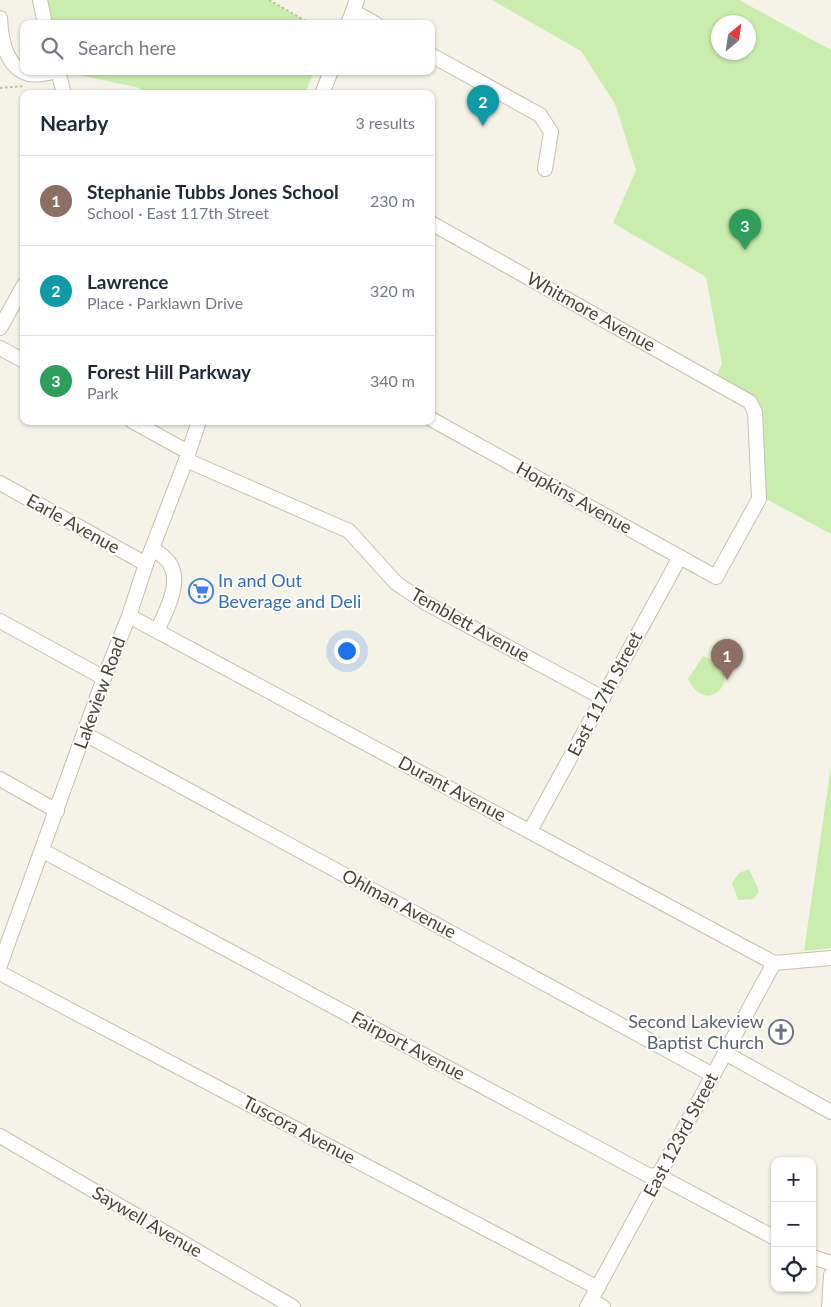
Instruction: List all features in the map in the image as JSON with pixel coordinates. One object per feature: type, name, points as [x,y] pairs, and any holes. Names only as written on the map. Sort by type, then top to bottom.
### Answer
[{"type":"street","points":[[40,0],[44,20]]},
{"type":"street","points":[[353,12],[368,20]]},
{"type":"street","points":[[0,18],[4,46],[9,58],[20,68]]},
{"type":"street","points":[[435,56],[540,115],[551,132],[544,169]]},
{"type":"street","points":[[58,75],[63,90]]},
{"type":"street","points":[[323,90],[329,75]]},
{"type":"street","name":"Whitmore Avenue","points":[[435,225],[750,402],[755,412],[759,499],[716,577]]},
{"type":"street","points":[[0,328],[20,292]]},
{"type":"street","points":[[0,348],[20,359]]},
{"type":"street","name":"Hopkins Avenue","points":[[435,421],[716,577]]},
{"type":"street","name":"Temblett Avenue","points":[[138,425],[187,456],[349,531],[396,583],[424,602],[603,698]]},
{"type":"street","name":"Lakeview Road","points":[[1,958],[57,811],[104,678],[129,616],[146,564],[198,425]]},
{"type":"street","name":"Earle Avenue","points":[[0,483],[146,564]]},
{"type":"street","points":[[152,548],[170,565],[174,584],[171,600],[157,631]]},
{"type":"street","name":"East 117th Street","points":[[530,831],[680,557]]},
{"type":"street","name":"Durant Avenue","points":[[129,616],[774,963]]},
{"type":"street","points":[[0,621],[104,678]]},
{"type":"street","name":"Ohlman Avenue","points":[[85,734],[713,1075]]},
{"type":"street","points":[[0,780],[57,811]]},
{"type":"street","name":"Fairport Avenue","points":[[42,851],[648,1175],[659,1176],[771,1236]]},
{"type":"street","points":[[774,963],[831,958]]},
{"type":"street","name":"East 123rd Street","points":[[594,1305],[598,1288],[774,963]]},
{"type":"street","name":"Tuscora Avenue","points":[[0,973],[598,1288]]},
{"type":"street","points":[[725,1053],[831,1112]]},
{"type":"street","name":"Saywell Avenue","points":[[0,1136],[293,1307]]},
{"type":"street","points":[[816,1258],[831,1263]]},
{"type":"street","points":[[829,1307],[831,1275]]},
{"type":"path","points":[[269,0],[304,20]]},
{"type":"path","points":[[0,88],[32,86]]},
{"type":"green space","points":[[40,0],[269,0],[304,20],[44,20]]},
{"type":"green space","points":[[492,0],[739,0],[831,50],[831,534],[759,495],[755,412],[714,381],[722,364],[706,277],[613,223],[636,170],[615,104],[581,51]]},
{"type":"green space","points":[[78,75],[312,75],[307,90],[142,90],[136,87]]},
{"type":"green space","points":[[703,656],[716,663],[724,674],[724,682],[721,688],[710,696],[702,695],[688,679]]},
{"type":"green space","points":[[831,766],[831,948],[804,951]]},
{"type":"green space","points":[[749,869],[759,891],[754,899],[738,900],[732,883],[739,873]]},
{"type":"place","name":"Lawrence","points":[[483,126]]},
{"type":"place","name":"Forest Hill Parkway","points":[[745,250]]},
{"type":"place","name":"In and Out Beverage and Deli","points":[[201,591]]},
{"type":"place","name":"Stephanie Tubbs Jones School","points":[[727,680]]},
{"type":"place","name":"Second Lakeview Baptist Church","points":[[781,1032]]}]
